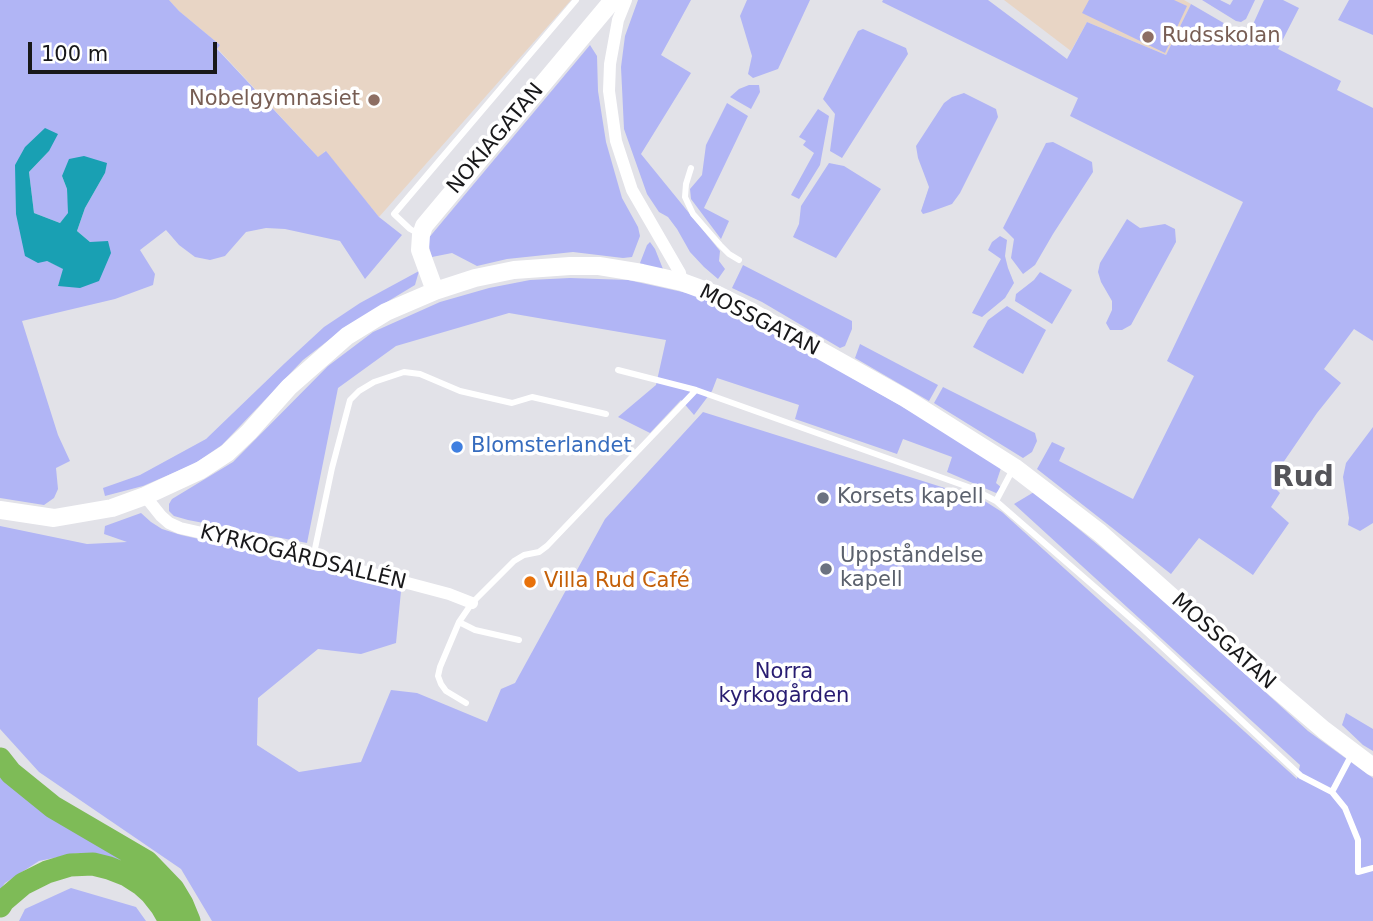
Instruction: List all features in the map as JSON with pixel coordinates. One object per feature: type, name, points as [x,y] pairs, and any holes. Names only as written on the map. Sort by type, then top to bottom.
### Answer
[{"type":"highway","points":[[0,759],[11,773],[53,807],[147,862],[173,889],[189,921]]},
{"type":"highway","points":[[0,906],[23,884],[47,872],[69,865],[93,864],[127,875],[141,884],[162,907],[170,921]]},
{"type":"street","name":"NOKIAGATAN","points":[[421,235],[431,216],[613,0]]},
{"type":"street","points":[[626,0],[618,20],[610,64],[609,91],[616,141],[632,190],[680,273],[682,282]]},
{"type":"street","points":[[421,235],[419,245],[422,258],[435,291]]},
{"type":"street","name":"MOSSGATAN","points":[[0,510],[54,518],[112,509],[201,470],[227,453],[289,387],[347,336],[386,312],[435,291],[475,278],[514,270],[570,266],[622,269],[682,282],[750,311],[905,398],[1014,467],[1100,533],[1255,671],[1373,767]]},
{"type":"street","name":"KYRKOGÅRDSALLÉN","points":[[145,496],[160,516],[180,528],[313,558],[440,591],[472,603]]},
{"type":"lane","points":[[421,235],[394,214],[576,0]]},
{"type":"lane","points":[[691,168],[685,197],[694,214],[720,245],[739,260]]},
{"type":"lane","points":[[618,370],[696,390],[971,488],[996,501],[1142,628],[1301,776],[1332,792],[1345,808],[1358,840],[1358,872],[1373,868]]},
{"type":"lane","points":[[313,558],[350,400],[374,382],[404,372],[420,374],[460,391],[512,403],[532,397],[606,414]]},
{"type":"lane","points":[[466,703],[446,691],[438,676],[459,622],[472,603],[514,561],[524,555],[539,552],[547,546],[696,390]]},
{"type":"lane","points":[[996,501],[1014,467]]},
{"type":"lane","points":[[459,622],[475,630],[519,640]]},
{"type":"lane","points":[[1332,792],[1353,752]]},
{"type":"shaded area","name":"Nobelgymnasiet","points":[[169,0],[571,0],[379,217],[325,151],[319,158],[217,48],[220,45]]},
{"type":"shaded area","name":"Rudsskolan","points":[[1004,0],[1184,0],[1191,4],[1166,55],[1087,22],[1071,51]]},
{"type":"shaded area","points":[[45,128],[58,134],[49,151],[29,172],[34,213],[60,223],[68,213],[67,189],[62,176],[69,159],[84,156],[107,163],[105,173],[85,208],[77,231],[90,242],[108,241],[111,253],[99,281],[80,288],[58,286],[63,269],[47,261],[38,263],[25,256],[16,214],[15,165],[25,147]]},
{"type":"green space","points":[[0,0],[169,0],[220,45],[217,49],[318,157],[326,151],[379,217],[402,235],[365,279],[340,241],[285,229],[266,228],[246,232],[225,256],[210,260],[195,257],[179,245],[166,230],[140,250],[155,274],[153,285],[115,299],[22,321],[58,435],[70,461],[56,468],[58,489],[54,498],[44,505],[0,498]],"holes":[[[49,151],[29,172],[34,213],[60,223],[69,213],[67,189],[62,176],[105,173],[85,208],[77,231],[90,242],[58,286],[64,269],[47,261],[15,165]]]},
{"type":"green space","points":[[638,0],[691,0],[661,55],[691,73],[641,154],[720,251],[719,261],[725,269],[718,279],[690,252],[677,229],[668,217],[659,212],[647,194],[624,129],[621,67],[625,36]]},
{"type":"green space","points":[[747,0],[810,0],[778,69],[753,78],[748,74],[752,56],[740,16]]},
{"type":"green space","points":[[988,0],[1067,59],[1087,22],[1166,55],[1191,4],[1234,29],[1250,31],[1264,0],[1283,0],[1299,8],[1278,49],[1341,81],[1337,90],[1373,108],[1373,341],[1354,329],[1324,369],[1341,383],[1274,476],[1274,487],[1280,493],[1271,507],[1289,523],[1253,575],[1199,538],[1171,574],[1037,469],[1052,442],[1065,448],[1059,461],[1133,499],[1194,376],[1167,361],[1243,202],[1070,116],[1078,98],[882,2]]},
{"type":"green space","points":[[1089,0],[1174,0],[1187,6],[1165,53],[1082,13]]},
{"type":"green space","points":[[1202,0],[1220,0],[1230,5],[1233,0],[1255,0],[1246,19],[1241,22]]},
{"type":"green space","points":[[1349,0],[1373,0],[1373,35],[1338,20]]},
{"type":"green space","points":[[863,29],[906,48],[908,54],[842,158],[830,151],[835,114],[823,99],[858,31]]},
{"type":"green space","points":[[590,45],[597,56],[598,91],[606,142],[622,198],[640,236],[632,257],[573,252],[507,259],[477,266],[452,253],[432,257],[427,240]]},
{"type":"green space","points":[[749,85],[759,85],[760,92],[751,109],[730,97]]},
{"type":"green space","points":[[964,93],[996,109],[998,117],[952,204],[923,214],[921,211],[929,187],[916,146],[944,103]]},
{"type":"green space","points":[[727,103],[748,116],[704,208],[729,221],[721,239],[691,199],[690,189],[702,175],[706,145]]},
{"type":"green space","points":[[818,109],[829,116],[820,165],[799,199],[791,195],[814,153],[803,145],[806,141],[799,137]]},
{"type":"green space","points":[[1053,142],[1092,162],[1093,172],[1035,265],[1023,274],[1011,258],[1014,239],[1003,228],[1046,143]]},
{"type":"green space","points":[[829,163],[844,166],[881,189],[836,258],[793,237],[799,224],[801,206]]},
{"type":"green space","points":[[1127,219],[1140,228],[1165,224],[1175,229],[1176,242],[1131,325],[1122,330],[1110,330],[1106,323],[1112,310],[1112,301],[1098,272],[1100,263]]},
{"type":"green space","points":[[1000,236],[1007,240],[1005,256],[1014,283],[1005,298],[982,317],[972,313],[1001,259],[988,250],[992,242]]},
{"type":"green space","points":[[650,242],[655,249],[663,269],[640,263]]},
{"type":"green space","points":[[743,265],[852,321],[852,329],[845,346],[840,348],[762,302],[732,288]]},
{"type":"green space","points":[[419,271],[415,285],[347,326],[303,360],[222,445],[194,464],[143,486],[105,496],[103,488],[140,475],[206,439],[324,327],[360,303]]},
{"type":"green space","points":[[1040,272],[1072,290],[1052,324],[1015,301],[1016,294]]},
{"type":"green space","points":[[530,280],[628,280],[696,295],[743,315],[936,426],[1001,468],[996,483],[1002,488],[996,493],[947,472],[952,457],[903,439],[897,454],[795,419],[799,405],[717,378],[712,391],[694,415],[681,400],[650,433],[618,417],[656,385],[666,340],[509,313],[396,346],[338,388],[307,543],[188,520],[174,516],[169,511],[172,499],[233,462],[328,366],[373,332],[440,302],[489,288]]},
{"type":"green space","points":[[1007,306],[1046,330],[1023,374],[973,347],[988,320]]},
{"type":"green space","points":[[860,344],[938,385],[929,401],[855,358]]},
{"type":"green space","points":[[943,387],[1035,433],[1037,441],[1032,452],[1023,458],[934,403]]},
{"type":"green space","name":"Norra kyrkogården","points":[[703,412],[983,500],[1002,512],[1297,779],[1300,765],[1014,504],[1034,492],[1162,598],[1308,731],[1373,778],[1373,921],[212,921],[181,869],[39,772],[0,729],[0,526],[87,544],[127,542],[104,534],[105,526],[141,513],[162,529],[181,535],[302,562],[401,591],[396,643],[361,654],[318,649],[258,698],[257,745],[299,772],[361,762],[391,690],[417,693],[487,722],[501,689],[515,683],[605,519]]},
{"type":"green space","points":[[1373,427],[1373,523],[1360,531],[1348,525],[1343,477],[1346,463]]},
{"type":"green space","points":[[1346,713],[1373,729],[1373,751],[1342,725]]},
{"type":"green space","points":[[0,777],[126,861],[78,853],[39,861],[5,883],[0,890]]},
{"type":"green space","points":[[71,888],[136,907],[146,921],[19,921],[25,909]]},
{"type":"place","name":"Rudsskolan","points":[[1148,37]]},
{"type":"place","name":"Nobelgymnasiet","points":[[374,100]]},
{"type":"place","name":"Blomsterlandet","points":[[457,447]]},
{"type":"place","name":"Korsets kapell","points":[[823,498]]},
{"type":"place","name":"Uppståndelse kapell","points":[[826,569]]},
{"type":"place","name":"Villa Rud Café","points":[[530,582]]},
{"type":"district","name":"Rud","points":[[1303,479]]}]
